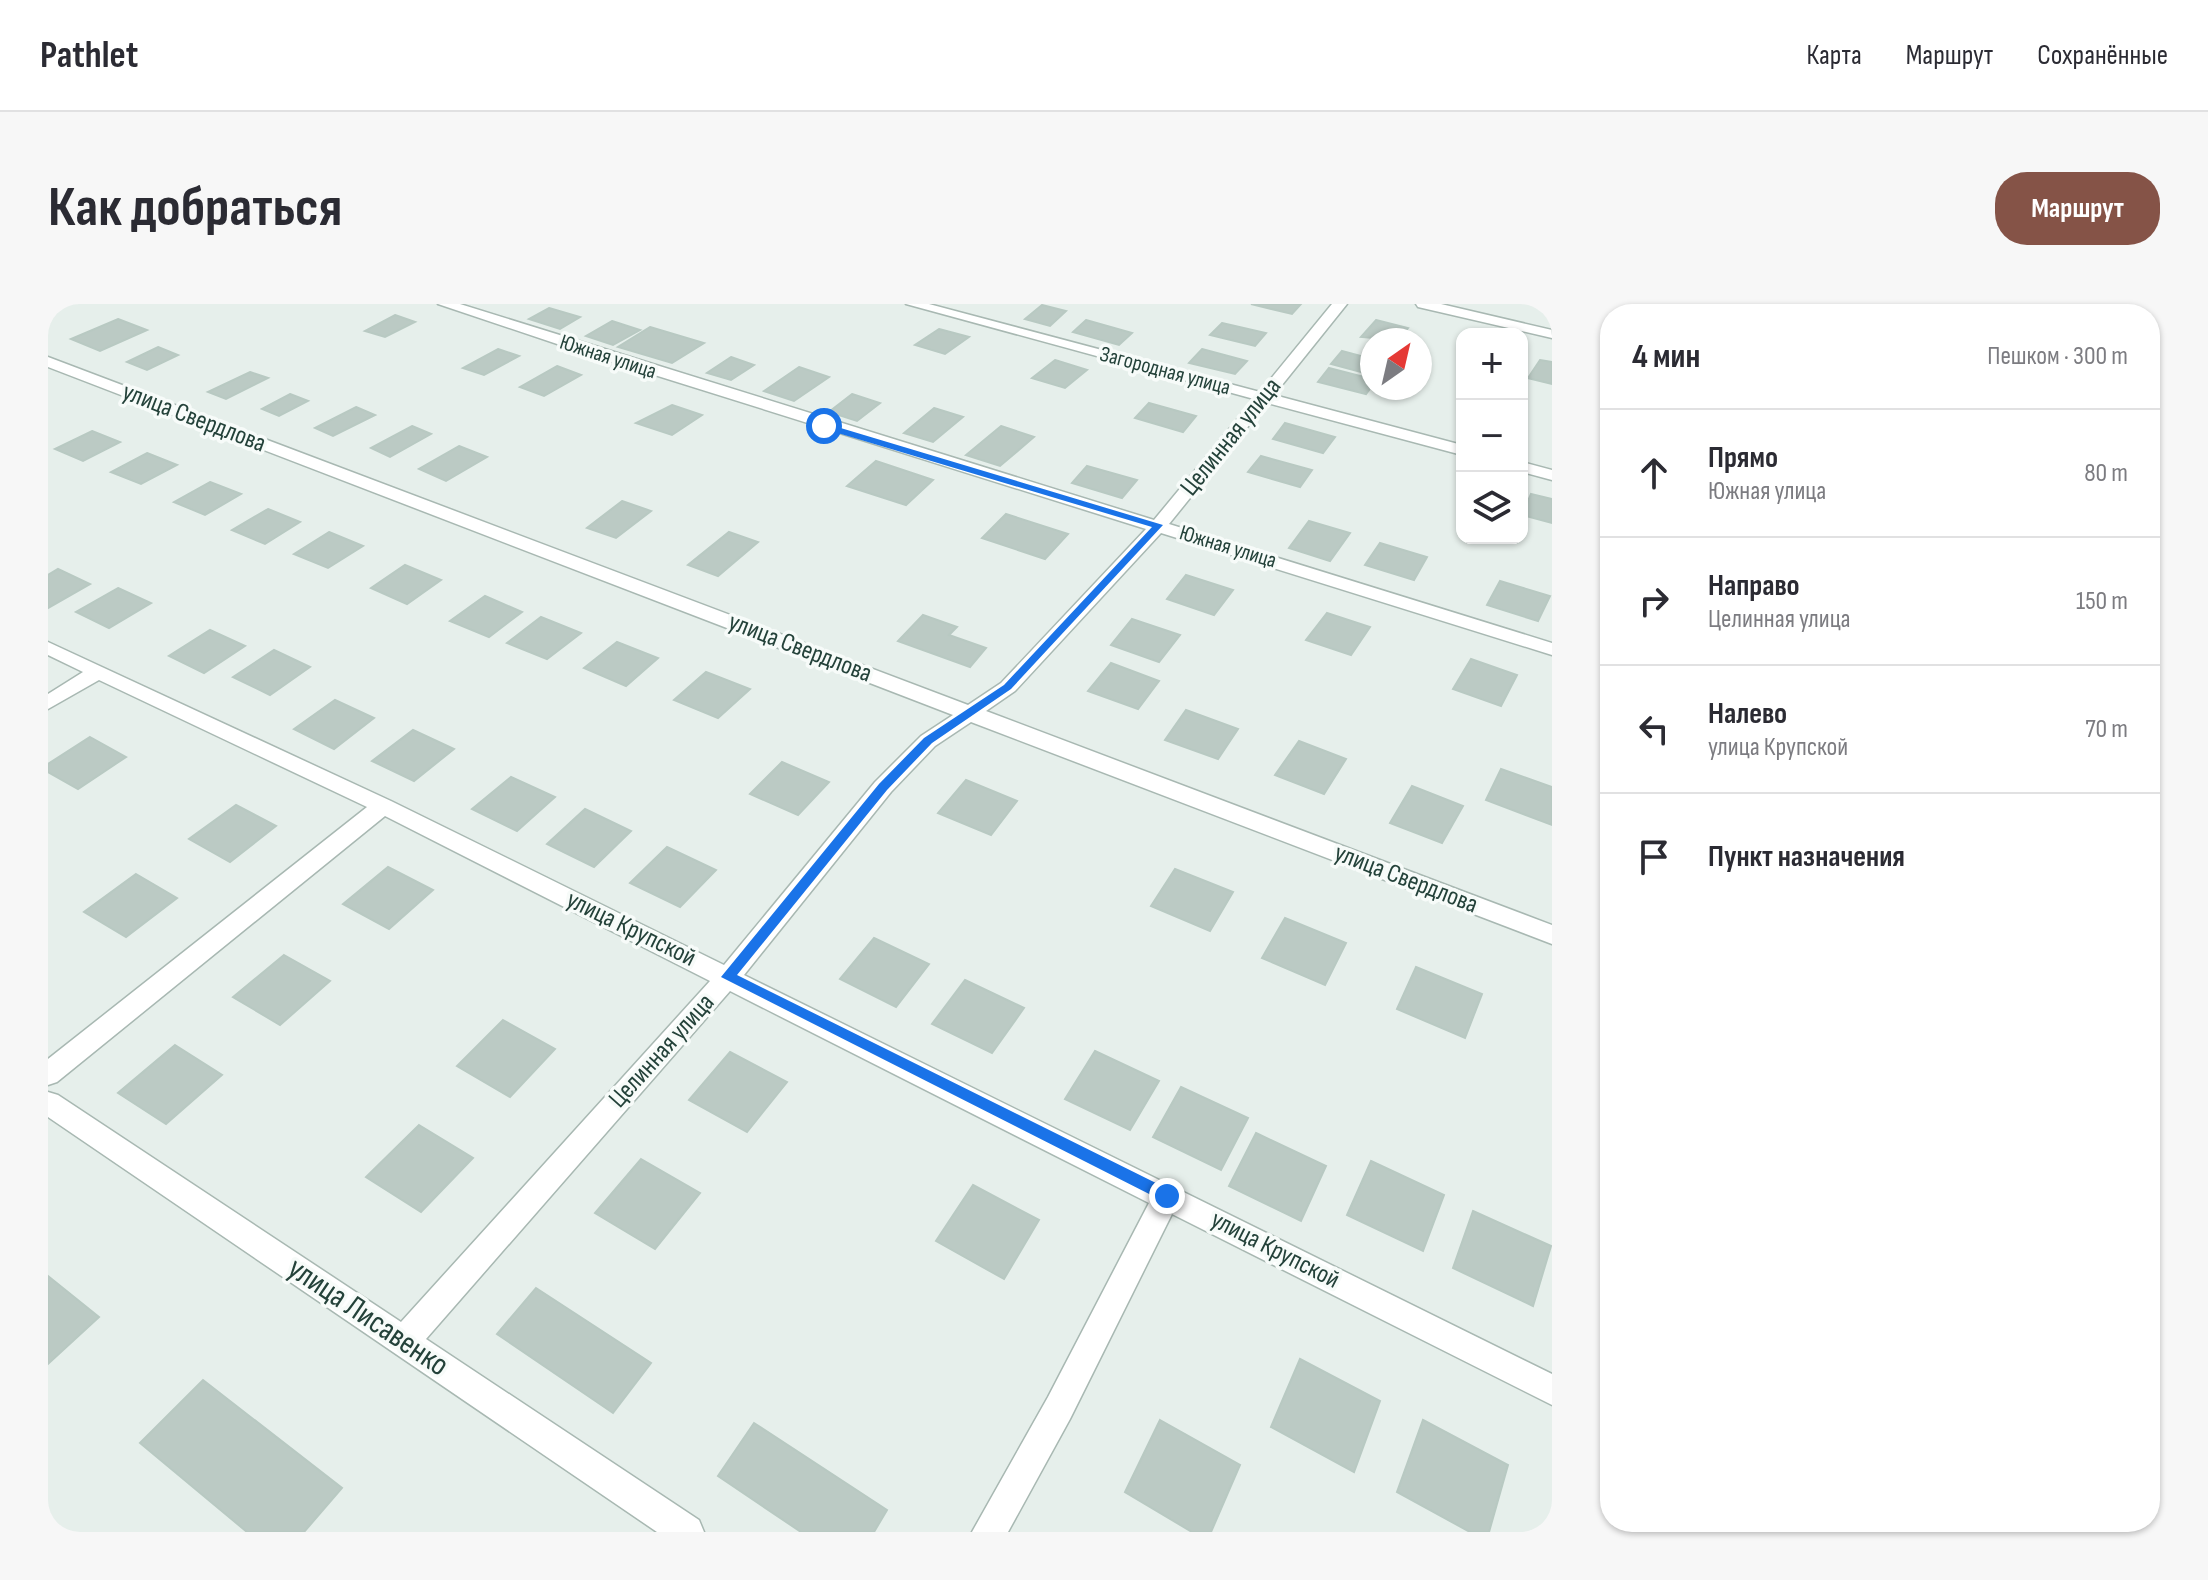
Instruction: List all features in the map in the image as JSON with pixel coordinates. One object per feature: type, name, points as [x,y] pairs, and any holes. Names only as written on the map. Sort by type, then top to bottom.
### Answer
[{"type":"street","name":"Южная улица","points":[[445,304],[824,426],[1159,525],[1552,649]]},
{"type":"street","name":"Загородная улица","points":[[913,304],[1456,448]]},
{"type":"street","name":"Целинная улица","points":[[404,1341],[728,977],[883,787],[928,741],[1008,687],[1159,525],[1340,304]]},
{"type":"street","points":[[1423,304],[1549,329]]},
{"type":"street","name":"улица Свердлова","points":[[48,362],[1552,935]]},
{"type":"street","points":[[1528,469],[1552,475]]},
{"type":"street","name":"улица Крупской","points":[[48,648],[383,806],[1552,1390]]},
{"type":"street","points":[[48,703],[98,672]]},
{"type":"street","points":[[48,1074],[383,806]]},
{"type":"street","name":"улица Лисавенко","points":[[48,1103],[687,1532]]},
{"type":"street","points":[[989,1532],[1059,1408],[1167,1196]]},
{"type":"building","points":[[1251,304],[1301,304],[1292,314]]},
{"type":"building","points":[[1042,305],[1066,311],[1050,326],[1025,319]]},
{"type":"building","points":[[549,308],[580,317],[560,329],[529,319]]},
{"type":"building","points":[[395,315],[415,322],[385,337],[365,331]]},
{"type":"building","points":[[118,319],[147,330],[100,351],[71,339]]},
{"type":"building","points":[[1086,320],[1132,333],[1119,345],[1073,332]]},
{"type":"building","points":[[1376,320],[1408,328],[1369,328]]},
{"type":"building","points":[[612,321],[640,330],[613,345],[586,336]]},
{"type":"building","points":[[1222,323],[1266,333],[1255,346],[1210,335]]},
{"type":"building","points":[[650,327],[704,343],[672,363],[618,347]]},
{"type":"building","points":[[939,329],[969,337],[945,354],[915,345]]},
{"type":"building","points":[[158,347],[178,355],[147,370],[127,362]]},
{"type":"building","points":[[498,349],[519,356],[484,375],[463,368]]},
{"type":"building","points":[[1202,349],[1247,361],[1235,374],[1189,363]]},
{"type":"building","points":[[1342,351],[1360,356],[1360,372],[1331,364]]},
{"type":"building","points":[[731,357],[754,365],[731,380],[707,373]]},
{"type":"building","points":[[1055,360],[1087,370],[1065,388],[1032,378]]},
{"type":"building","points":[[1540,360],[1552,362],[1552,384],[1528,378]]},
{"type":"building","points":[[557,366],[581,375],[544,396],[520,387]]},
{"type":"building","points":[[799,367],[829,377],[794,401],[764,391]]},
{"type":"building","points":[[1329,368],[1360,376],[1360,392],[1318,382]]},
{"type":"building","points":[[250,372],[268,378],[226,399],[208,392]]},
{"type":"building","points":[[290,394],[308,401],[279,416],[262,409]]},
{"type":"building","points":[[852,394],[880,403],[857,421],[829,412]]},
{"type":"building","points":[[1149,403],[1196,416],[1183,432],[1135,418]]},
{"type":"building","points":[[672,405],[702,415],[672,435],[636,423]]},
{"type":"building","points":[[356,407],[375,415],[333,436],[315,428]]},
{"type":"building","points":[[934,408],[963,417],[933,442],[904,433]]},
{"type":"building","points":[[1285,423],[1335,437],[1323,453],[1273,439]]},
{"type":"building","points":[[412,426],[431,434],[390,457],[371,448]]},
{"type":"building","points":[[1001,426],[1034,437],[1000,466],[966,455]]},
{"type":"building","points":[[92,431],[120,442],[83,461],[55,449]]},
{"type":"building","points":[[459,446],[487,457],[446,481],[419,469]]},
{"type":"building","points":[[147,453],[177,465],[141,484],[111,472]]},
{"type":"building","points":[[1261,456],[1312,470],[1300,487],[1248,472]]},
{"type":"building","points":[[876,461],[933,480],[906,505],[847,486]]},
{"type":"building","points":[[1087,466],[1137,480],[1122,498],[1072,483]]},
{"type":"building","points":[[210,482],[241,494],[205,515],[174,502]]},
{"type":"building","points":[[1531,494],[1552,499],[1552,523],[1528,517]]},
{"type":"building","points":[[622,501],[651,511],[616,538],[587,528]]},
{"type":"building","points":[[268,509],[300,522],[265,544],[232,530]]},
{"type":"building","points":[[1006,514],[1068,534],[1045,559],[982,538]]},
{"type":"building","points":[[1309,521],[1350,533],[1330,561],[1289,548]]},
{"type":"building","points":[[329,532],[363,546],[328,568],[294,554]]},
{"type":"building","points":[[729,532],[758,542],[718,576],[688,565]]},
{"type":"building","points":[[1380,543],[1427,557],[1414,580],[1365,565]]},
{"type":"building","points":[[405,565],[441,580],[407,604],[371,588]]},
{"type":"building","points":[[58,569],[90,584],[48,608],[48,575]]},
{"type":"building","points":[[1186,575],[1233,590],[1214,615],[1167,599]]},
{"type":"building","points":[[1500,581],[1550,596],[1538,621],[1487,605]]},
{"type":"building","points":[[118,588],[151,603],[109,628],[76,612]]},
{"type":"building","points":[[485,596],[522,612],[489,637],[450,621]]},
{"type":"building","points":[[1327,613],[1370,627],[1351,655],[1306,640]]},
{"type":"building","points":[[923,615],[957,627],[949,635],[986,648],[970,667],[898,641]]},
{"type":"building","points":[[541,617],[581,633],[547,659],[507,643]]},
{"type":"building","points":[[1132,619],[1180,635],[1159,662],[1111,645]]},
{"type":"building","points":[[210,630],[245,646],[204,673],[169,656]]},
{"type":"building","points":[[617,642],[658,658],[626,686],[584,668]]},
{"type":"building","points":[[274,650],[310,667],[270,695],[233,677]]},
{"type":"building","points":[[1471,659],[1517,675],[1501,706],[1453,689]]},
{"type":"building","points":[[1111,663],[1159,681],[1138,709],[1088,691]]},
{"type":"building","points":[[706,672],[750,689],[718,718],[674,700]]},
{"type":"building","points":[[335,700],[374,718],[334,749],[294,729]]},
{"type":"building","points":[[1186,710],[1238,729],[1218,759],[1165,740]]},
{"type":"building","points":[[413,730],[454,749],[414,781],[372,761]]},
{"type":"building","points":[[90,737],[126,757],[78,789],[48,772],[48,764]]},
{"type":"building","points":[[1299,741],[1346,759],[1324,794],[1275,775]]},
{"type":"building","points":[[782,762],[829,782],[798,815],[750,794]]},
{"type":"building","points":[[1501,769],[1552,787],[1552,825],[1486,800]]},
{"type":"building","points":[[511,777],[555,797],[517,831],[472,809]]},
{"type":"building","points":[[966,780],[1017,801],[991,835],[938,813]]},
{"type":"building","points":[[1412,786],[1463,806],[1442,843],[1390,823]]},
{"type":"building","points":[[236,805],[276,826],[230,862],[189,839]]},
{"type":"building","points":[[585,809],[631,831],[594,867],[547,844]]},
{"type":"building","points":[[667,847],[716,870],[680,907],[630,883]]},
{"type":"building","points":[[388,867],[433,890],[389,929],[343,904]]},
{"type":"building","points":[[1175,869],[1233,892],[1210,931],[1151,906]]},
{"type":"building","points":[[136,874],[177,898],[126,937],[84,912]]},
{"type":"building","points":[[1285,918],[1346,943],[1325,985],[1262,958]]},
{"type":"building","points":[[874,938],[929,964],[896,1007],[840,979]]},
{"type":"building","points":[[284,955],[330,981],[280,1025],[233,997]]},
{"type":"building","points":[[1416,967],[1482,994],[1465,1038],[1397,1009]]},
{"type":"building","points":[[965,980],[1024,1008],[992,1053],[932,1024]]},
{"type":"building","points":[[503,1020],[555,1049],[510,1097],[457,1066]]},
{"type":"building","points":[[175,1045],[222,1075],[166,1124],[118,1093]]},
{"type":"building","points":[[1095,1051],[1159,1081],[1130,1130],[1065,1099]]},
{"type":"building","points":[[730,1052],[787,1082],[747,1132],[689,1100]]},
{"type":"building","points":[[1181,1087],[1248,1118],[1221,1170],[1153,1137]]},
{"type":"building","points":[[419,1125],[473,1158],[421,1212],[366,1177]]},
{"type":"building","points":[[1256,1133],[1326,1166],[1301,1221],[1229,1186]]},
{"type":"building","points":[[641,1159],[700,1193],[655,1249],[595,1213]]},
{"type":"building","points":[[1371,1161],[1444,1195],[1423,1251],[1347,1215]]},
{"type":"building","points":[[973,1185],[1039,1220],[1004,1279],[936,1241]]},
{"type":"building","points":[[1473,1211],[1551,1246],[1533,1306],[1453,1268]]},
{"type":"building","points":[[48,1276],[99,1317],[48,1364]]},
{"type":"building","points":[[536,1288],[651,1363],[613,1413],[497,1334]]},
{"type":"building","points":[[1300,1359],[1380,1401],[1354,1472],[1271,1427]]},
{"type":"building","points":[[203,1380],[342,1488],[304,1532],[247,1532],[140,1443]]},
{"type":"building","points":[[1160,1420],[1240,1465],[1211,1532],[1192,1532],[1125,1492]]},
{"type":"building","points":[[1423,1420],[1508,1465],[1489,1532],[1470,1532],[1397,1492]]},
{"type":"building","points":[[754,1423],[887,1510],[874,1532],[801,1532],[718,1476]]},
{"type":"route","points":[[824,426],[1159,525],[1008,687],[928,741],[883,787],[728,977],[1167,1196]]}]
